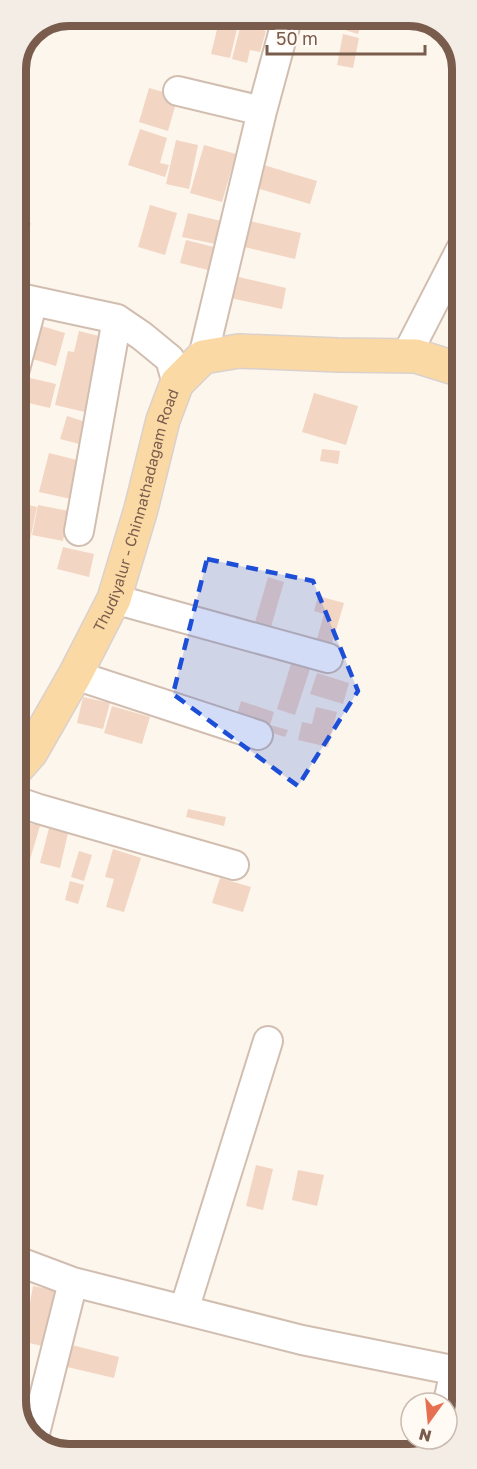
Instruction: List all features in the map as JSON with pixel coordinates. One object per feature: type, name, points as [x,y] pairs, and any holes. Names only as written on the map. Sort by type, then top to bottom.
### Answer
[{"type":"main road","points":[[202,357],[239,351],[338,356],[416,356],[452,367]]},
{"type":"main road","name":"Thudiyalur - Chinnathadagam Road","points":[[26,758],[32,752],[75,675],[114,599],[141,509],[163,420],[177,382],[202,357]]},
{"type":"street","points":[[202,357],[285,26]]},
{"type":"street","points":[[178,90],[262,111]]},
{"type":"street","points":[[406,356],[452,265]]},
{"type":"street","points":[[26,299],[117,319],[142,336],[170,360],[177,382]]},
{"type":"street","points":[[80,531],[117,319]]},
{"type":"street","points":[[114,599],[328,658]]},
{"type":"street","points":[[75,675],[258,735]]},
{"type":"street","points":[[26,804],[234,865]]},
{"type":"street","points":[[184,1310],[268,1041]]},
{"type":"street","points":[[26,1265],[73,1282],[302,1340],[452,1370]]},
{"type":"street","points":[[36,1429],[73,1282]]},
{"type":"highlighted area","points":[[207,559],[313,581],[358,691],[298,786],[173,694]]},
{"type":"building","points":[[218,26],[238,26],[230,58],[211,54]]},
{"type":"building","points":[[240,26],[266,31],[260,52],[250,50],[247,63],[232,59]]},
{"type":"building","points":[[332,26],[361,26],[358,34]]},
{"type":"building","points":[[343,34],[359,38],[353,68],[337,65]]},
{"type":"building","points":[[149,88],[178,96],[168,131],[139,122]]},
{"type":"building","points":[[140,129],[167,138],[160,163],[169,165],[165,177],[128,165]]},
{"type":"building","points":[[176,140],[198,145],[189,189],[166,184]]},
{"type":"building","points":[[204,145],[236,154],[222,202],[190,193]]},
{"type":"building","points":[[257,163],[317,181],[310,204],[250,186]]},
{"type":"building","points":[[150,205],[177,213],[165,255],[138,247]]},
{"type":"building","points":[[188,213],[221,221],[215,244],[182,237]]},
{"type":"building","points":[[250,221],[301,233],[295,259],[244,247]]},
{"type":"building","points":[[26,222],[31,223],[26,240]]},
{"type":"building","points":[[186,240],[214,247],[208,270],[180,263]]},
{"type":"building","points":[[226,274],[286,288],[282,309],[221,296]]},
{"type":"building","points":[[38,325],[65,333],[56,366],[29,358]]},
{"type":"building","points":[[79,331],[103,337],[85,412],[55,405],[68,351],[74,352]]},
{"type":"building","points":[[26,377],[56,384],[50,408],[26,402]]},
{"type":"building","points":[[314,393],[358,406],[346,445],[302,432]]},
{"type":"building","points":[[67,416],[86,422],[79,444],[60,439]]},
{"type":"building","points":[[322,449],[340,451],[338,464],[320,461]]},
{"type":"building","points":[[49,453],[81,461],[71,499],[39,492]]},
{"type":"building","points":[[26,504],[37,507],[30,540],[26,539]]},
{"type":"building","points":[[38,505],[69,511],[63,541],[32,535]]},
{"type":"building","points":[[63,547],[94,554],[89,577],[57,569]]},
{"type":"building","points":[[268,577],[284,582],[271,627],[255,622]]},
{"type":"building","points":[[318,596],[344,603],[330,650],[315,646],[324,614],[314,611]]},
{"type":"building","points":[[291,664],[310,669],[295,715],[277,709]]},
{"type":"building","points":[[317,673],[349,683],[343,704],[310,694]]},
{"type":"building","points":[[83,697],[110,703],[103,729],[77,723]]},
{"type":"building","points":[[241,701],[274,712],[270,725],[288,730],[285,737],[235,721]]},
{"type":"building","points":[[112,706],[150,717],[142,744],[104,733]]},
{"type":"building","points":[[316,707],[337,712],[328,747],[298,740],[302,722],[312,724]]},
{"type":"building","points":[[188,809],[226,817],[224,826],[186,817]]},
{"type":"building","points":[[26,822],[40,826],[26,873]]},
{"type":"building","points":[[49,828],[68,833],[60,868],[40,863]]},
{"type":"building","points":[[113,849],[141,858],[124,912],[106,907],[114,879],[105,877]]},
{"type":"building","points":[[79,851],[92,855],[84,881],[71,877]]},
{"type":"building","points":[[220,878],[251,887],[243,912],[212,903]]},
{"type":"building","points":[[70,881],[84,885],[78,904],[65,900]]},
{"type":"building","points":[[256,1165],[273,1169],[263,1210],[246,1206]]},
{"type":"building","points":[[298,1170],[324,1175],[317,1206],[292,1200]]},
{"type":"building","points":[[33,1286],[62,1292],[50,1348],[26,1342],[26,1302],[30,1303]]},
{"type":"building","points":[[68,1344],[119,1357],[114,1378],[63,1366]]}]
